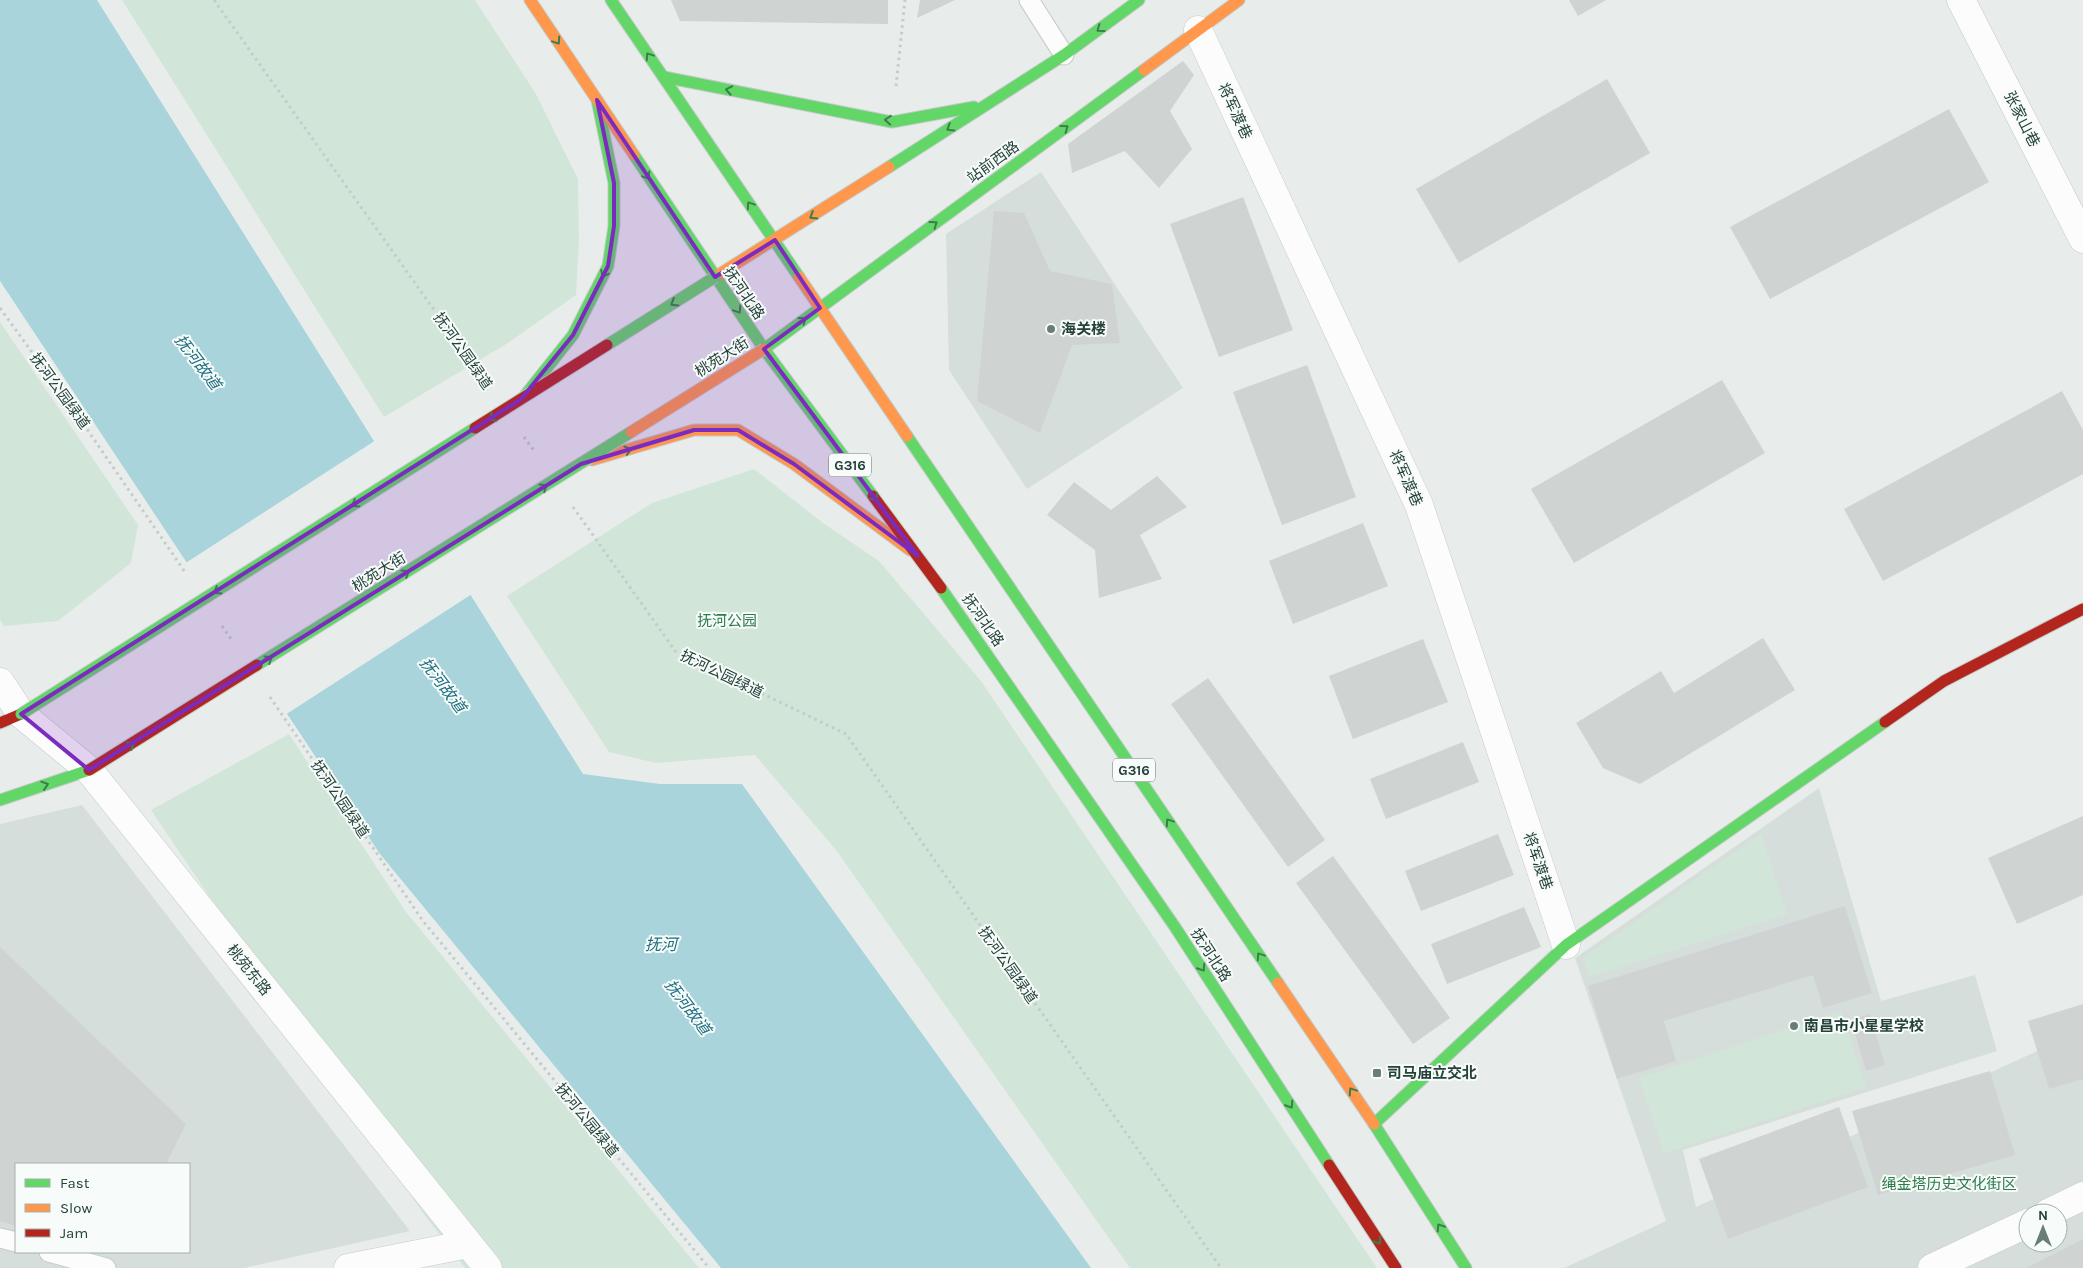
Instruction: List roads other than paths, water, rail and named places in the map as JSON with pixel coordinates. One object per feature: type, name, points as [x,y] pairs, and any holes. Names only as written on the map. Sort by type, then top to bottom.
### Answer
[{"type":"main road","name":"抚河北路","points":[[530,0],[764,349],[963,617],[1175,927],[1396,1268]]},
{"type":"main road","name":"G316","points":[[611,0],[1374,1124],[1466,1268]]},
{"type":"main road","points":[[10,719],[775,240],[1064,55],[1139,0]]},
{"type":"main road","name":"站前西路","points":[[764,349],[1239,0]]},
{"type":"main road","points":[[664,77],[892,122],[988,104]]},
{"type":"main road","points":[[522,400],[573,335],[608,266],[614,226],[614,183],[597,100]]},
{"type":"main road","name":"桃苑大街","points":[[0,800],[89,770],[764,349]]},
{"type":"main road","points":[[581,464],[694,430],[738,430],[794,464],[918,556]]},
{"type":"main road","points":[[1374,1124],[1566,945],[1944,681],[2083,609]]},
{"type":"street","name":"张家山巷","points":[[1961,0],[2083,239]]},
{"type":"street","name":"将军渡巷","points":[[1198,30],[1419,505],[1566,945]]},
{"type":"street","name":"桃苑东路","points":[[0,682],[10,719],[89,770],[488,1268]]},
{"type":"street","points":[[2068,1204],[2083,1197]]},
{"type":"street","points":[[1932,1268],[2018,1229]]},
{"type":"street","points":[[1937,1268],[2018,1229]]},
{"type":"street","points":[[348,1268],[468,1244]]},
{"type":"lane","points":[[1029,0],[1064,55]]},
{"type":"lane","points":[[0,1238],[15,1242]]},
{"type":"lane","points":[[53,1253],[106,1268]]},
{"type":"water","name":"抚河","points":[[0,0],[97,0],[583,774],[660,784],[742,784],[1091,1268],[721,1268],[380,854],[0,281]]},
{"type":"place","name":"海关楼","points":[[1051,329]]},
{"type":"place","name":"南昌市小星星学校","points":[[1794,1026]]},
{"type":"place","name":"司马庙立交北","points":[[1377,1073]]},
{"type":"water label","name":"抚河故道","points":[[198,362]]},
{"type":"water label","name":"抚河故道","points":[[443,685]]},
{"type":"water label","name":"抚河故道","points":[[688,1007]]},
{"type":"park label","name":"抚河公园","points":[[727,621]]},
{"type":"park label","name":"绳金塔历史文化街区","points":[[1949,1184]]}]
